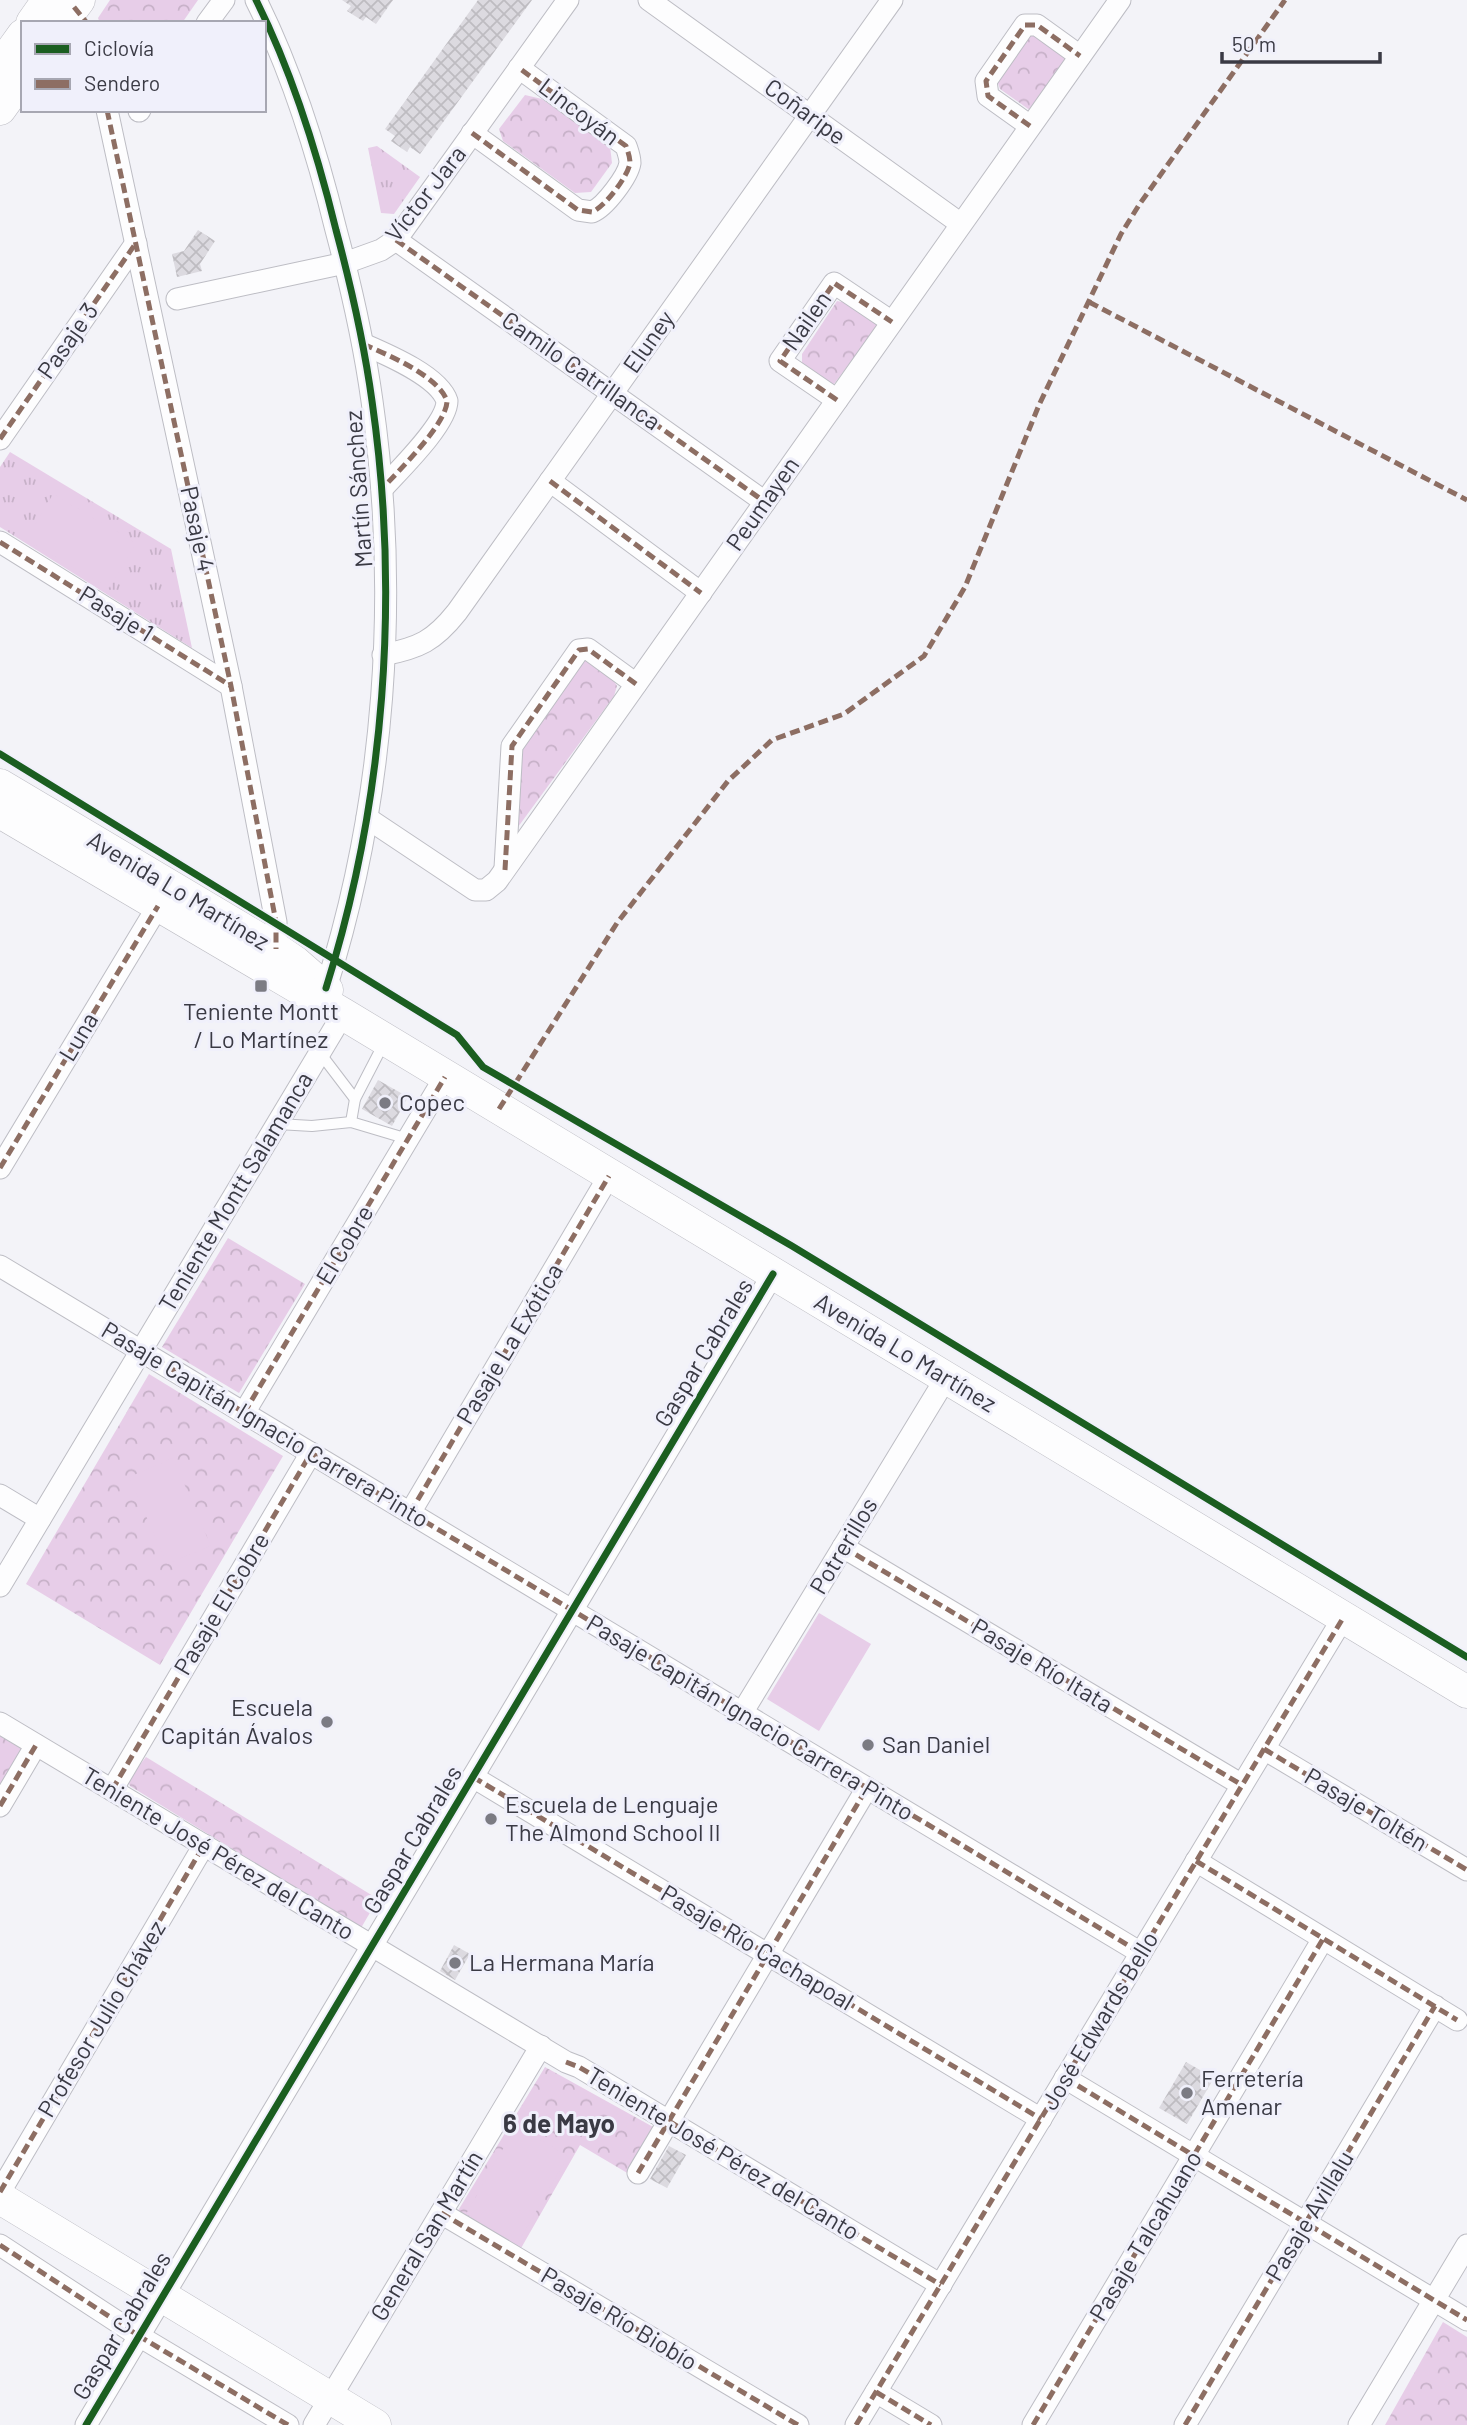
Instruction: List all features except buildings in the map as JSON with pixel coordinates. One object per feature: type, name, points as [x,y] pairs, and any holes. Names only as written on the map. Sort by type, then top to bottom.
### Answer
[{"type":"main road","points":[[38,21],[70,10]]},
{"type":"main road","points":[[0,67],[21,38]]},
{"type":"main road","points":[[0,109],[21,80]]},
{"type":"main road","name":"Avenida Lo Martínez","points":[[0,785],[295,962],[326,988],[343,1014]]},
{"type":"main road","name":"Avenida Lo Martínez","points":[[0,812],[343,1014],[1467,1692]]},
{"type":"main road","points":[[0,2197],[375,2425]]},
{"type":"street","points":[[208,21],[224,0]]},
{"type":"street","name":"Martín Sánchez","points":[[256,0],[265,21]]},
{"type":"street","name":"Víctor Jara","points":[[177,299],[345,263],[381,250],[396,240],[568,0]]},
{"type":"street","name":"Coñaripe","points":[[649,0],[961,224]]},
{"type":"street","name":"Eluney","points":[[383,655],[411,649],[431,639],[452,618],[892,0]]},
{"type":"street","name":"Peumayen","points":[[367,818],[475,890],[486,891],[505,870],[1120,0]]},
{"type":"street","name":"Martín Sánchez","points":[[266,23],[308,132],[345,263],[363,344],[382,489],[383,655],[375,764],[349,907],[326,988]]},
{"type":"street","points":[[1030,126],[988,96],[986,81],[1025,25],[1037,25],[1080,56]]},
{"type":"street","name":"Lincoyán","points":[[472,133],[578,210],[592,212],[606,202],[628,171],[630,157],[626,146],[519,68]]},
{"type":"street","name":"Pasaje 4","points":[[107,112],[231,686],[276,922],[276,950]]},
{"type":"street","name":"Camilo Catrillanca","points":[[396,240],[765,502]]},
{"type":"street","name":"Pasaje 3","points":[[0,439],[136,243]]},
{"type":"street","name":"Nailen","points":[[837,400],[780,361],[834,283],[892,322]]},
{"type":"street","points":[[363,344],[421,375],[441,390],[447,401],[446,411],[425,442],[382,489]]},
{"type":"street","points":[[550,481],[701,593]]},
{"type":"street","name":"Pasaje 1","points":[[0,542],[231,686]]},
{"type":"street","points":[[505,870],[512,746],[579,650],[588,649],[636,684]]},
{"type":"street","name":"Luna","points":[[0,1168],[158,906]]},
{"type":"street","name":"Teniente Montt Salamanca","points":[[0,1586],[343,1014]]},
{"type":"street","name":"El Cobre","points":[[244,1413],[445,1077]]},
{"type":"street","name":"Pasaje La Exótica","points":[[410,1513],[610,1176]]},
{"type":"street","name":"Pasaje Capitán Ignacio Carrera Pinto","points":[[0,1266],[1141,1953]]},
{"type":"street","name":"Gaspar Cabrales","points":[[86,2425],[773,1274]]},
{"type":"street","name":"Potrerillos","points":[[742,1713],[946,1378]]},
{"type":"street","name":"Pasaje El Cobre","points":[[112,1790],[311,1453]]},
{"type":"street","points":[[0,1495],[40,1519]]},
{"type":"street","name":"Pasaje Río Itata","points":[[843,1547],[1242,1785]]},
{"type":"street","name":"José Edwards Bello","points":[[856,2425],[1343,1618]]},
{"type":"street","name":"Teniente José Pérez del Canto","points":[[0,1723],[941,2285]]},
{"type":"street","points":[[0,1806],[36,1745]]},
{"type":"street","name":"Pasaje Toltén","points":[[1264,1749],[1467,1870]]},
{"type":"street","name":"Pasaje Río Cachapoal","points":[[473,1777],[1041,2119]]},
{"type":"street","points":[[638,2173],[867,1788]]},
{"type":"street","name":"Profesor Julio Chávez","points":[[0,2192],[204,1845]]},
{"type":"street","points":[[1196,1861],[1457,2020]]},
{"type":"street","name":"Pasaje Talcahuano","points":[[1033,2425],[1323,1939]]},
{"type":"street","name":"Pasaje Avillalu","points":[[1185,2425],[1435,2006]]},
{"type":"street","name":"General San Martín","points":[[314,2425],[541,2046]]},
{"type":"street","points":[[1065,2078],[1467,2320]]},
{"type":"street","name":"Pasaje Río Biobío","points":[[441,2213],[798,2425]]},
{"type":"street","points":[[0,2245],[139,2336],[288,2425]]},
{"type":"street","points":[[1359,2425],[1467,2245]]},
{"type":"street","points":[[876,2392],[931,2425]]},
{"type":"lane","points":[[351,1122],[355,1100],[385,1040]]},
{"type":"lane","points":[[320,1053],[355,1100]]},
{"type":"lane","points":[[278,1124],[312,1126],[351,1122],[408,1139]]},
{"type":"green space","points":[[110,0],[198,0],[183,21],[99,21],[98,18]]},
{"type":"green space","points":[[1026,36],[1035,36],[1069,59],[1031,111],[1000,89],[996,78]]},
{"type":"green space","points":[[525,95],[542,99],[610,146],[612,163],[591,192],[575,193],[503,141],[499,129]]},
{"type":"green space","points":[[377,146],[420,177],[394,214],[381,213],[368,148]]},
{"type":"green space","points":[[837,301],[852,304],[880,323],[831,388],[802,364],[802,354]]},
{"type":"green space","points":[[10,452],[171,549],[192,648],[0,527],[0,467]]},
{"type":"green space","points":[[53,494],[136,543],[109,588],[26,540]]},
{"type":"green space","points":[[588,660],[612,678],[617,686],[614,696],[518,827],[521,748],[578,662]]},
{"type":"green space","points":[[228,1238],[305,1284],[239,1393],[162,1347]]},
{"type":"green space","points":[[149,1374],[283,1456],[160,1665],[26,1584]]},
{"type":"green space","points":[[173,1458],[211,1546],[167,1564],[129,1477]]},
{"type":"green space","points":[[819,1613],[871,1644],[819,1731],[767,1699]]},
{"type":"green space","points":[[0,1736],[25,1751],[0,1793]]},
{"type":"green space","points":[[146,1757],[378,1899],[361,1928],[130,1786],[128,1780]]},
{"type":"green space","points":[[545,2067],[655,2128],[629,2174],[580,2145],[520,2250],[456,2214]]},
{"type":"green space","points":[[516,2126],[568,2156],[518,2243],[466,2214]]},
{"type":"green space","points":[[1443,2322],[1467,2337],[1467,2425],[1385,2425]]},
{"type":"marked path","points":[[499,1109],[617,923],[728,781],[772,740],[844,714],[924,656],[965,587],[1039,405],[1121,234],[1285,0]]},
{"type":"marked path","points":[[74,7],[85,21]]},
{"type":"marked path","points":[[1030,126],[988,96],[986,81],[1025,25],[1037,25],[1080,56]]},
{"type":"marked path","points":[[472,133],[578,210],[592,212],[615,190],[630,163],[626,146],[519,68]]},
{"type":"marked path","points":[[107,112],[231,686],[276,922],[276,949]]},
{"type":"marked path","points":[[396,240],[765,502]]},
{"type":"marked path","points":[[0,439],[136,243]]},
{"type":"marked path","points":[[837,400],[780,361],[834,283],[892,322]]},
{"type":"marked path","points":[[1089,302],[1467,500]]},
{"type":"marked path","points":[[363,344],[423,375],[434,383],[447,401],[445,411],[431,434],[382,489]]},
{"type":"marked path","points":[[550,481],[701,593]]},
{"type":"marked path","points":[[0,542],[231,686]]},
{"type":"marked path","points":[[505,870],[512,746],[579,650],[588,649],[636,684]]},
{"type":"marked path","points":[[0,1168],[158,906]]},
{"type":"marked path","points":[[244,1413],[445,1077]]},
{"type":"marked path","points":[[410,1513],[609,1176]]},
{"type":"marked path","points":[[142,1351],[1141,1953]]},
{"type":"marked path","points":[[112,1790],[311,1453]]},
{"type":"marked path","points":[[843,1547],[1242,1785]]},
{"type":"marked path","points":[[856,2425],[1343,1618]]},
{"type":"marked path","points":[[0,1806],[36,1745]]},
{"type":"marked path","points":[[1264,1749],[1467,1870]]},
{"type":"marked path","points":[[473,1777],[1041,2119]]},
{"type":"marked path","points":[[638,2173],[867,1788]]},
{"type":"marked path","points":[[0,2192],[204,1845]]},
{"type":"marked path","points":[[1196,1861],[1457,2020]]},
{"type":"marked path","points":[[1033,2425],[1323,1939]]},
{"type":"marked path","points":[[1185,2425],[1435,2006]]},
{"type":"marked path","points":[[566,2062],[579,2067],[941,2285]]},
{"type":"marked path","points":[[1065,2078],[1467,2320]]},
{"type":"marked path","points":[[441,2213],[798,2425]]},
{"type":"marked path","points":[[0,2245],[139,2336],[288,2425]]},
{"type":"marked path","points":[[876,2392],[931,2425]]},
{"type":"cycle path","points":[[256,0],[292,84],[329,201],[361,336],[380,474],[385,548],[382,697],[362,845],[326,988]]},
{"type":"cycle path","points":[[0,754],[457,1035],[483,1067],[792,1246],[1467,1657]]},
{"type":"cycle path","points":[[86,2425],[773,1274]]},
{"type":"place","name":"Teniente Montt / Lo Martínez","points":[[261,986]]},
{"type":"place","name":"Copec","points":[[385,1103]]},
{"type":"place","name":"Escuela Capitán Ávalos","points":[[327,1722]]},
{"type":"place","name":"San Daniel","points":[[868,1745]]},
{"type":"place","name":"Escuela de Lenguaje The Almond School II","points":[[491,1819]]},
{"type":"place","name":"La Hermana María","points":[[455,1963]]},
{"type":"place","name":"Ferretería Amenar","points":[[1187,2093]]},
{"type":"district","name":"6 de Mayo","points":[[559,2124]]}]
